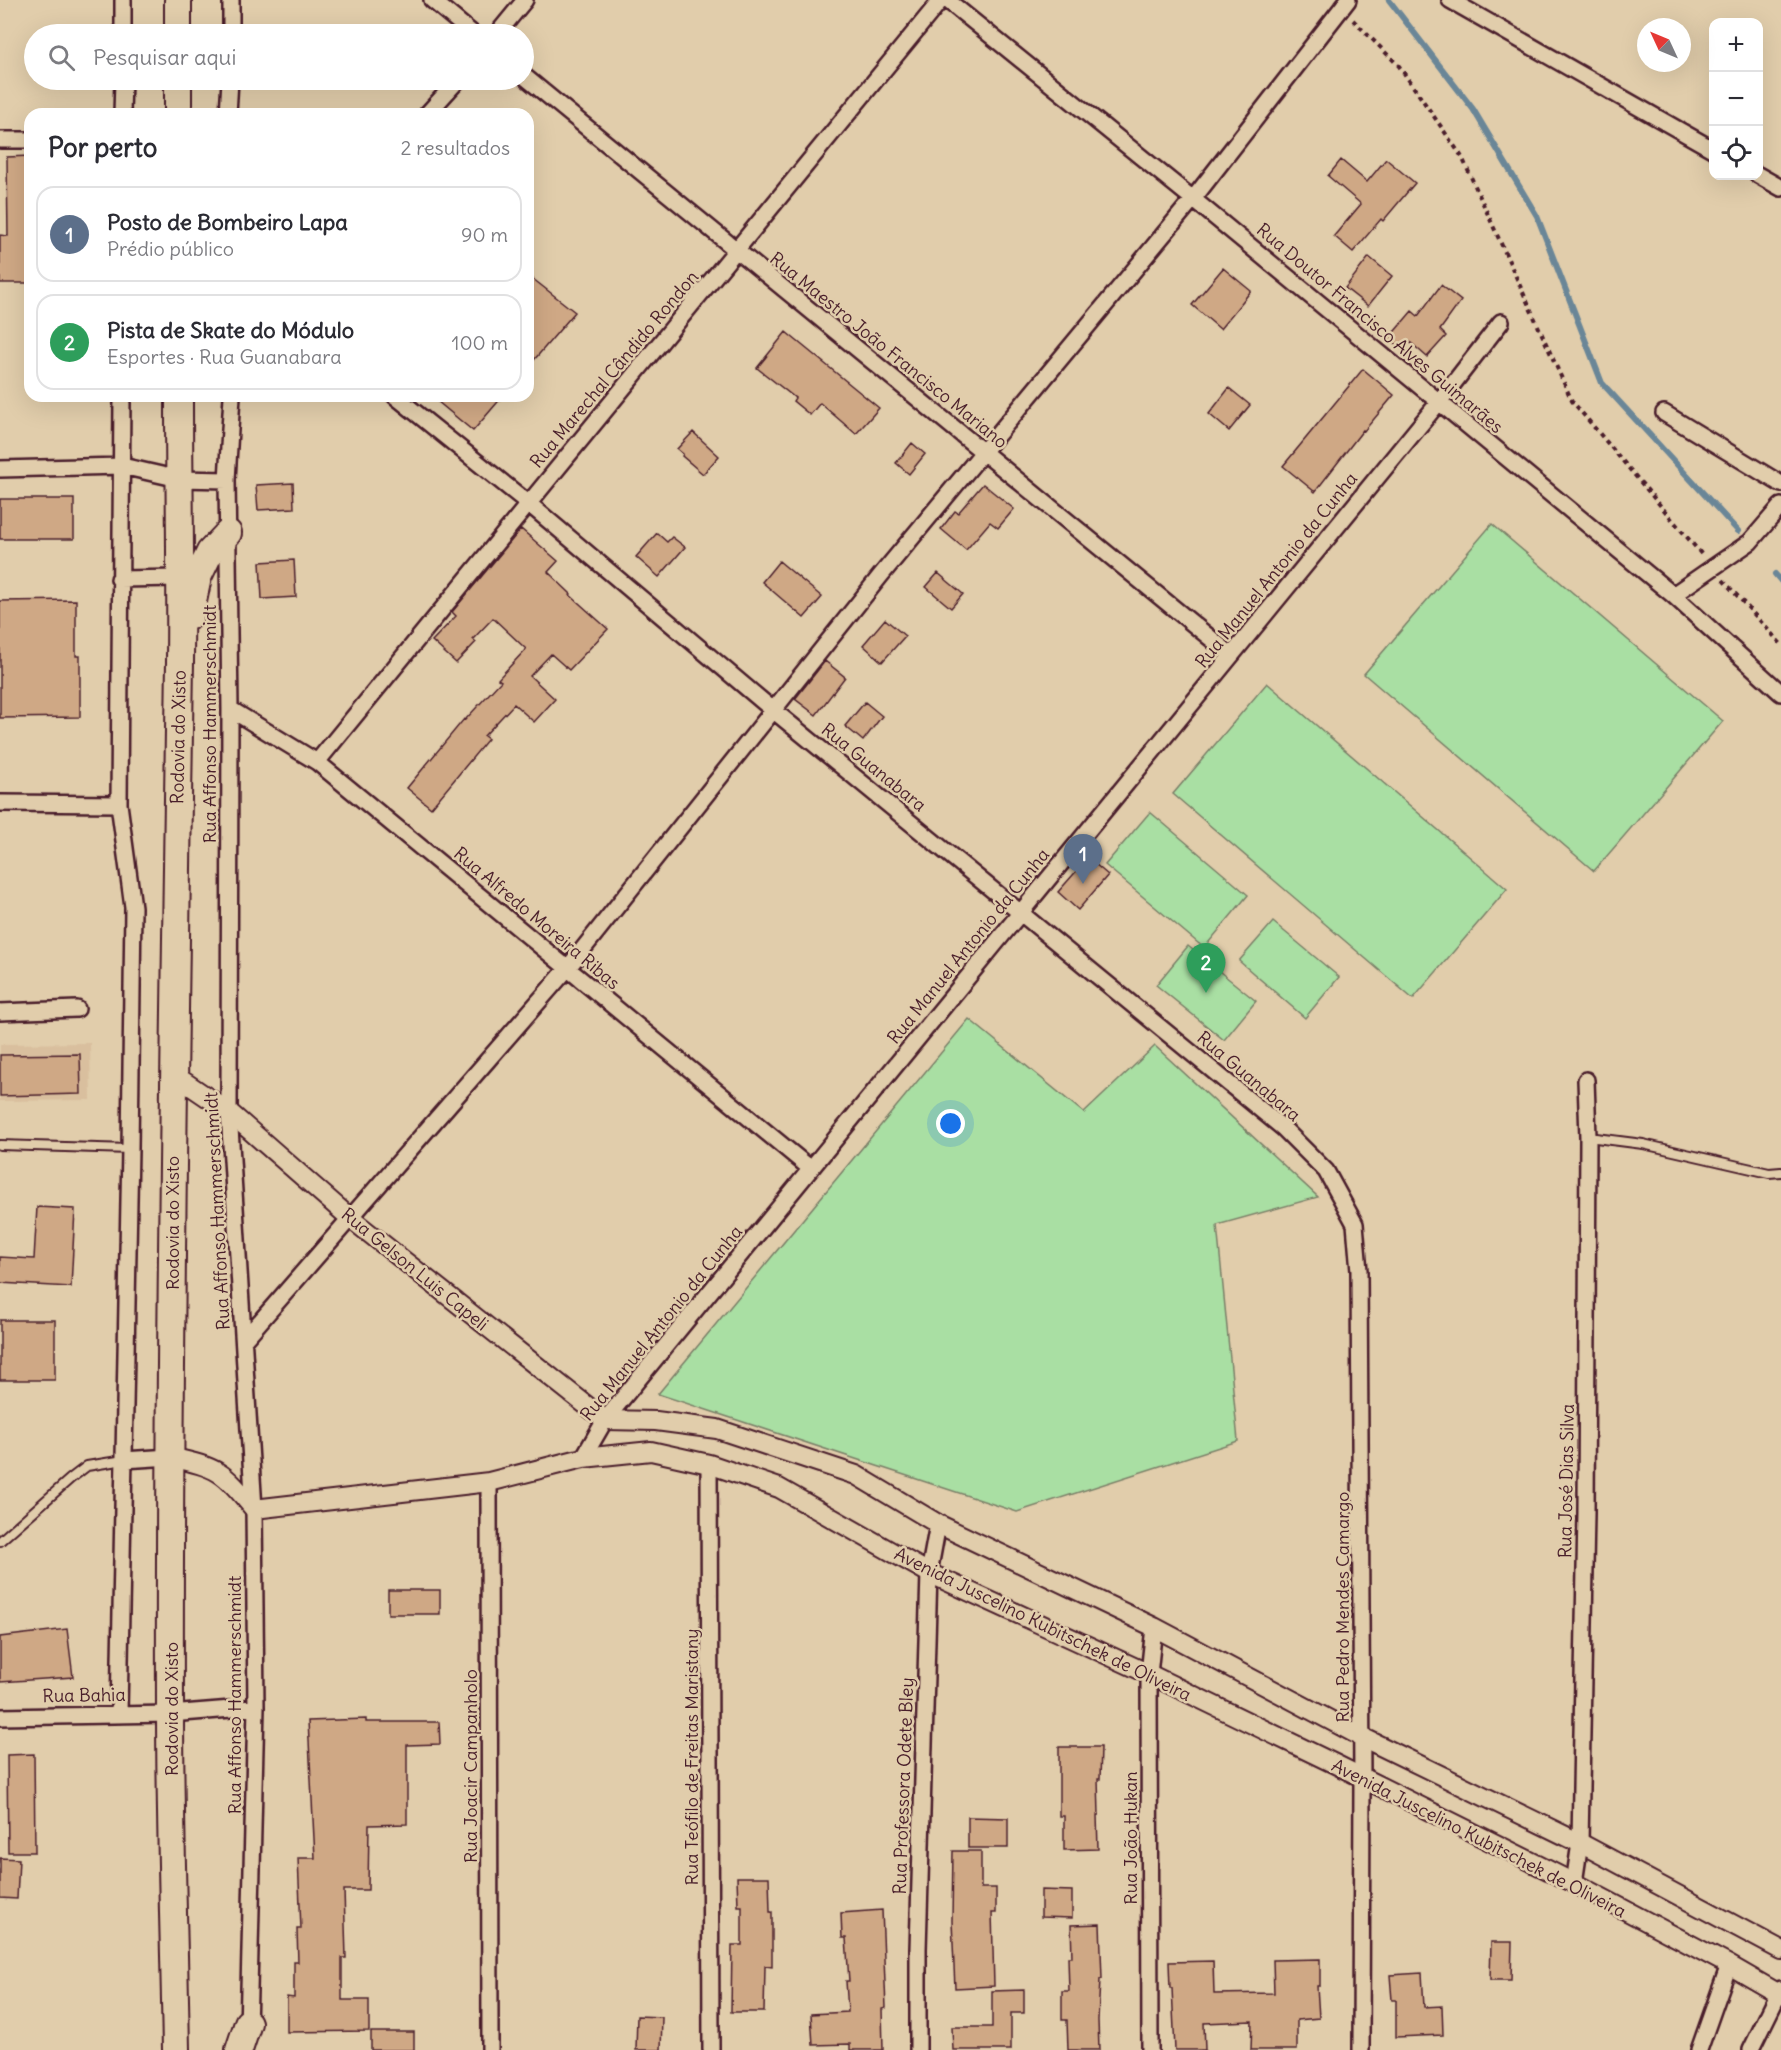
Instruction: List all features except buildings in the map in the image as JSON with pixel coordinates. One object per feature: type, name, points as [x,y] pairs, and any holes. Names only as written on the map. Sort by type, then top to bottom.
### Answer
[{"type":"highway","points":[[178,0],[178,24]]},
{"type":"highway","points":[[178,90],[178,108]]},
{"type":"highway","name":"Rodovia do Xisto","points":[[176,2050],[170,1714],[170,1457],[173,1074],[177,952],[176,812],[180,660],[179,402]]},
{"type":"highway","points":[[180,660],[198,577],[210,552],[228,533]]},
{"type":"highway","points":[[239,2050],[248,2023]]},
{"type":"street","points":[[123,0],[123,24]]},
{"type":"street","points":[[231,0],[231,24]]},
{"type":"street","points":[[432,0],[461,24]]},
{"type":"street","points":[[505,24],[525,0]]},
{"type":"street","name":"Rua Marechal Cândido Rondon","points":[[317,762],[940,0]]},
{"type":"street","name":"Rua Doutor Francisco Alves Guimarães","points":[[947,0],[1193,199],[1673,595],[1781,693]]},
{"type":"street","points":[[1450,0],[1709,148]]},
{"type":"street","points":[[244,1341],[567,969],[773,710],[1193,199],[1344,4]]},
{"type":"street","name":"Rua Maestro João Francisco Mariano","points":[[534,84],[1231,655]]},
{"type":"street","points":[[122,108],[123,90]]},
{"type":"street","points":[[228,108],[229,90]]},
{"type":"street","points":[[433,108],[449,90]]},
{"type":"street","points":[[0,140],[24,140]]},
{"type":"street","points":[[1763,178],[1781,188]]},
{"type":"street","name":"Rua Manuel Antonio da Cunha","points":[[583,1458],[605,1420],[1439,402],[1501,321]]},
{"type":"street","points":[[119,1713],[133,907],[119,804],[122,402]]},
{"type":"street","name":"Rua Affonso Hammerschmidt","points":[[232,402],[227,480],[230,709],[229,1112],[254,1509],[256,1707],[249,2050]]},
{"type":"street","name":"Rua Guanabara","points":[[402,402],[528,503],[773,710],[1283,1128],[1326,1171]]},
{"type":"street","points":[[1664,413],[1781,484]]},
{"type":"street","points":[[0,469],[122,466],[179,479],[227,480]]},
{"type":"street","points":[[1673,595],[1750,542],[1781,506]]},
{"type":"street","points":[[119,579],[180,578]]},
{"type":"street","name":"Rua Alfredo Moreira Ribas","points":[[230,709],[317,762],[811,1169]]},
{"type":"street","points":[[0,803],[119,804]]},
{"type":"street","points":[[0,1012],[77,1009]]},
{"type":"street","name":"Rua Gelson Luis Capeli","points":[[173,1074],[229,1112],[350,1218],[605,1420]]},
{"type":"street","name":"Rua José Dias Silva","points":[[1574,1883],[1580,1843],[1586,1501],[1588,1137],[1586,1080]]},
{"type":"street","name":"Rua Pedro Mendes Camargo","points":[[1326,1171],[1355,1224],[1359,1271],[1362,1737],[1361,2050]]},
{"type":"street","name":"Avenida Juscelino Kubitschek de Oliveira","points":[[605,1420],[656,1421],[717,1429],[856,1475],[938,1524],[1154,1627],[1362,1737],[1580,1843],[1781,1950]]},
{"type":"street","name":"Avenida Juscelino Kubitschek de Oliveira","points":[[254,1509],[489,1482],[583,1458],[651,1451],[709,1464],[779,1488],[929,1573],[1149,1674],[1574,1883],[1780,1992]]},
{"type":"street","points":[[124,1460],[170,1457],[206,1465],[232,1482],[254,1509]]},
{"type":"street","name":"Rua Teófilo de Freitas Maristany","points":[[709,1464],[711,2050]]},
{"type":"street","name":"Rua Joacir Campanholo","points":[[489,1482],[490,2050]]},
{"type":"street","name":"Rua Professora Odete Bley","points":[[918,2050],[918,1949],[929,1573],[938,1524]]},
{"type":"street","name":"Rua João Hukan","points":[[1150,2050],[1149,1674],[1154,1627]]},
{"type":"street","name":"Rua Bahia","points":[[0,1717],[119,1713],[170,1714],[256,1707]]},
{"type":"street","points":[[1699,2050],[1729,1965]]},
{"type":"street","points":[[1750,2050],[1780,1992]]},
{"type":"lane","points":[[1588,1137],[1643,1144],[1769,1173],[1781,1172]]},
{"type":"lane","points":[[0,1145],[130,1149]]},
{"type":"lane","points":[[0,1541],[87,1466],[124,1460]]},
{"type":"path","points":[[1344,4],[1399,66],[1462,157],[1572,401],[1713,568],[1781,644]]},
{"type":"shaded area","points":[[90,1043],[91,1100],[0,1101],[0,1044]]},
{"type":"green space","points":[[1492,524],[1723,721],[1594,871],[1364,674]]},
{"type":"green space","points":[[1267,683],[1507,889],[1413,999],[1173,794]]},
{"type":"green space","points":[[1150,812],[1248,895],[1204,948],[1105,865]]},
{"type":"green space","points":[[1273,922],[1339,977],[1305,1018],[1239,961]]},
{"type":"green space","points":[[1188,946],[1256,1001],[1224,1040],[1156,985]]},
{"type":"green space","points":[[969,1019],[1084,1113],[1155,1046],[1318,1197],[1217,1225],[1238,1441],[1017,1512],[658,1394]]},
{"type":"waterway","points":[[1389,0],[1473,109],[1537,216],[1602,383],[1738,531]]},
{"type":"waterway","points":[[1775,574],[1781,581]]},
{"type":"place","name":"Posto de Bombeiro Lapa","points":[[1083,884]]},
{"type":"place","name":"Pista de Skate do Módulo","points":[[1206,993]]}]
